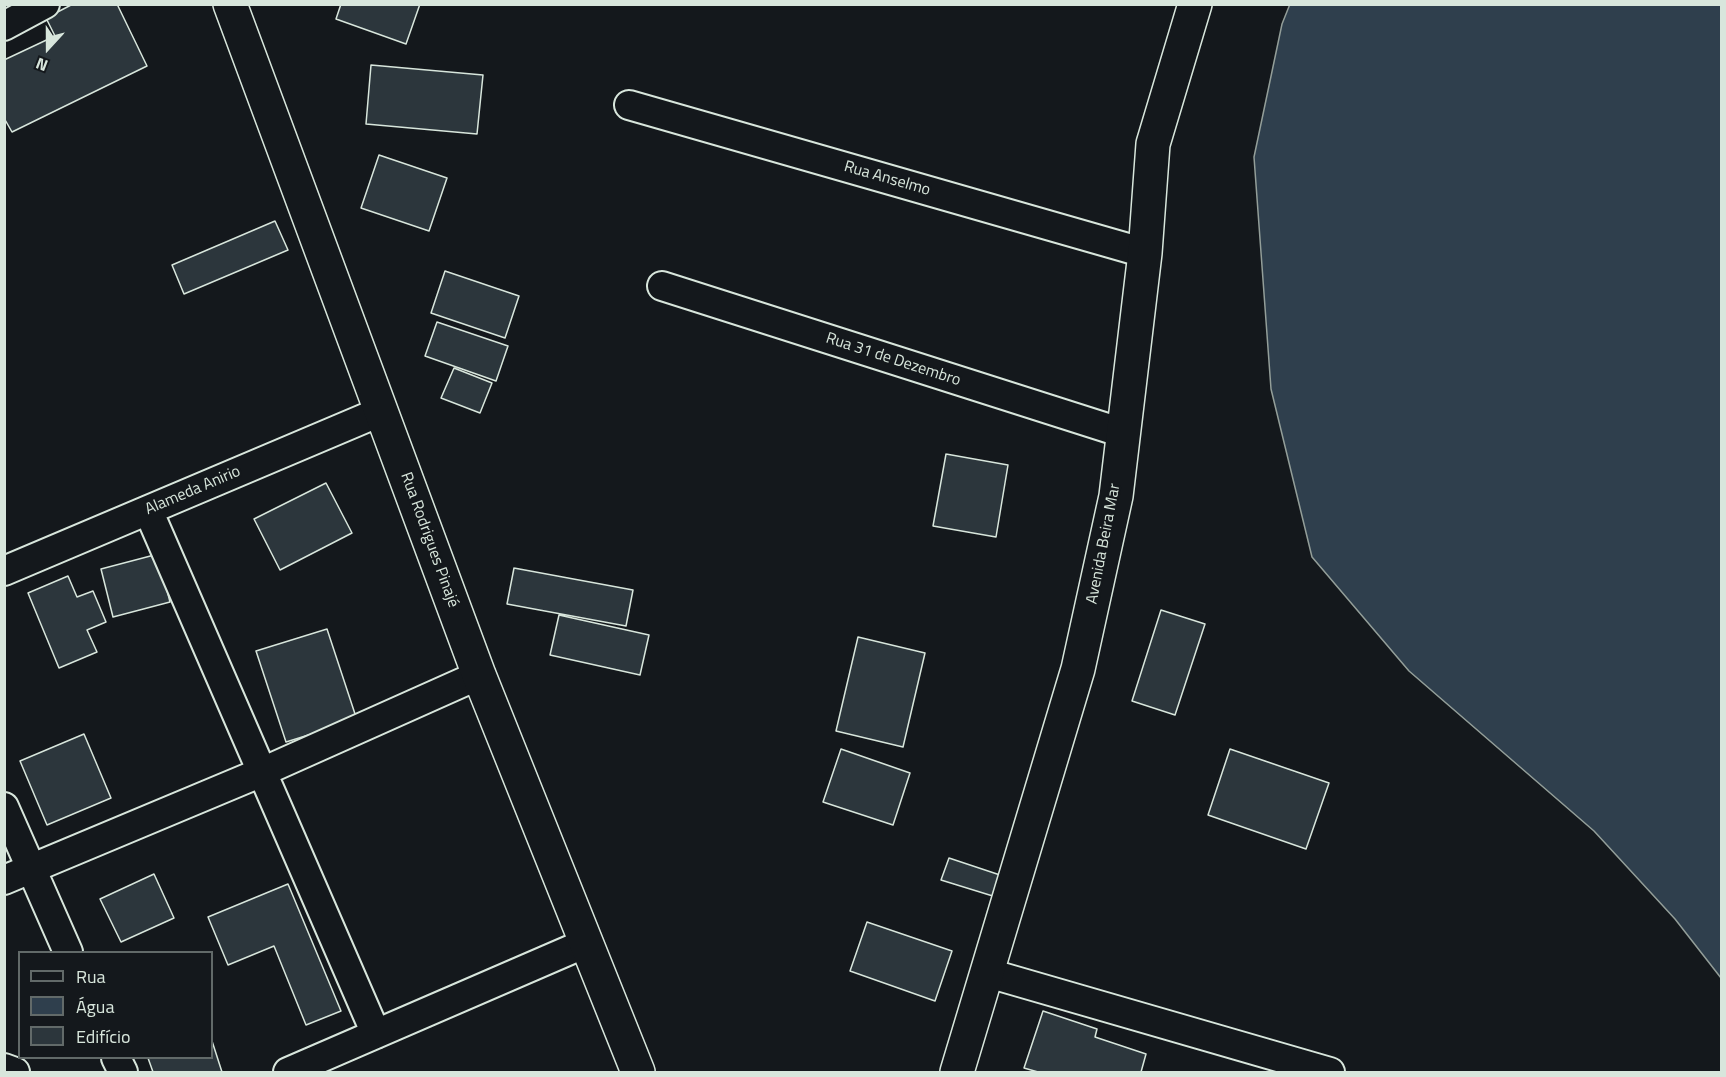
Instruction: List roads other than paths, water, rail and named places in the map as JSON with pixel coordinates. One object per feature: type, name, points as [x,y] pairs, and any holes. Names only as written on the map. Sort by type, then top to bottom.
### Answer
[{"type":"street","points":[[4,26],[45,4]]},
{"type":"street","name":"Rua Rodrigues Pinajé","points":[[230,4],[479,675],[638,1072]]},
{"type":"street","name":"Avenida Beira Mar","points":[[957,1072],[1078,669],[1116,496],[1145,253],[1153,144],[1195,4]]},
{"type":"street","name":"Rua Anselmo","points":[[629,105],[1145,253]]},
{"type":"street","name":"Rua 31 de Dezembro","points":[[662,286],[1123,433]]},
{"type":"street","name":"Alameda Anirio","points":[[4,572],[382,411]]},
{"type":"street","points":[[148,510],[376,1034]]},
{"type":"street","points":[[4,880],[262,772],[479,675]]},
{"type":"street","points":[[4,807],[68,951]]},
{"type":"street","points":[[288,1072],[586,944]]},
{"type":"street","points":[[988,973],[1330,1072]]},
{"type":"street","points":[[4,1068],[15,1072]]},
{"type":"water","points":[[1290,4],[1721,5],[1721,978],[1675,919],[1594,831],[1409,671],[1312,557],[1271,389],[1254,157],[1282,24]]}]
